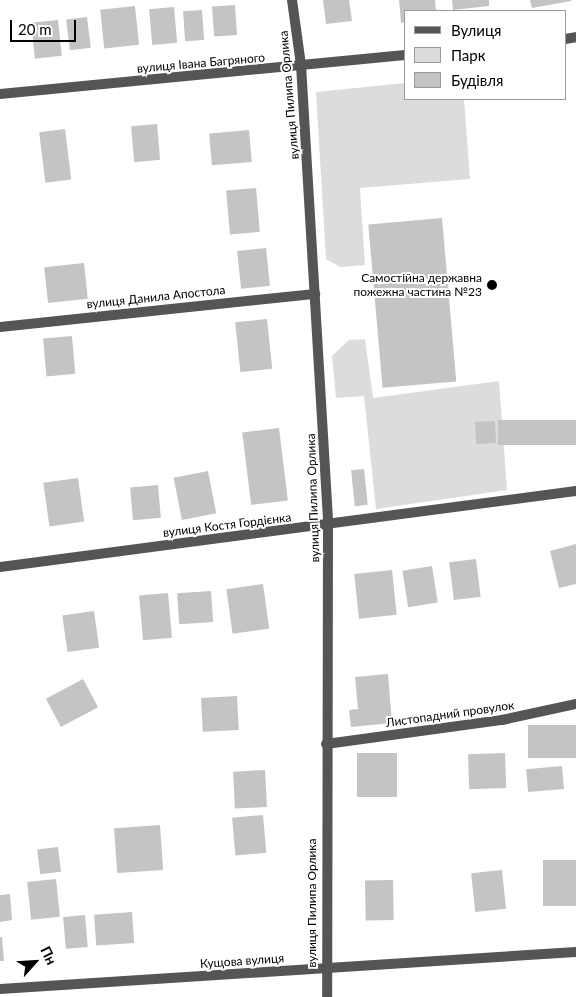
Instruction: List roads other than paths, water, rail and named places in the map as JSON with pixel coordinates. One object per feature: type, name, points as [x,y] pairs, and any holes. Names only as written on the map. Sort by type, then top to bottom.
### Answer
[{"type":"street","name":"вулиця Пилипа Орлика","points":[[292,0],[301,66],[328,524],[324,968],[327,997]]},
{"type":"street","name":"вулиця Івана Багряного","points":[[0,94],[404,55]]},
{"type":"street","name":"вулиця Данила Апостола","points":[[0,327],[315,294]]},
{"type":"street","name":"вулиця Костя Гордієнка","points":[[0,567],[576,491]]},
{"type":"street","name":"Листопадний провулок","points":[[326,744],[502,720],[576,704]]},
{"type":"street","name":"Кущова вулиця","points":[[0,988],[576,952]]},
{"type":"place","name":"Самостійна державна пожежна частина №23","points":[[492,285]]}]
